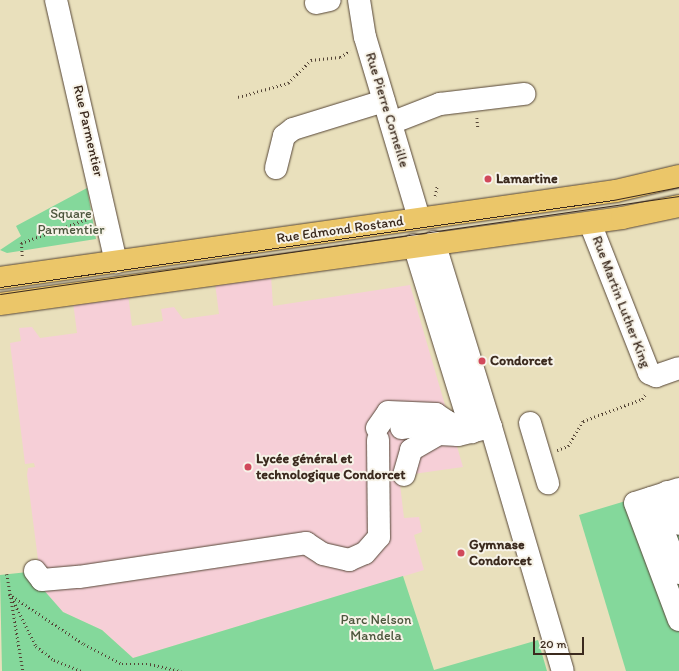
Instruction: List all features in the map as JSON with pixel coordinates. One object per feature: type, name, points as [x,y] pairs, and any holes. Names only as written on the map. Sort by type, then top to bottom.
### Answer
[{"type":"main road","name":"Rue Edmond Rostand","points":[[0,278],[616,191],[679,176]]},
{"type":"main road","name":"Rue Edmond Rostand","points":[[0,304],[424,243],[590,223],[679,206]]},
{"type":"street","name":"Rue Parmentier","points":[[56,0],[116,262]]},
{"type":"street","name":"Rue Pierre Corneille","points":[[359,0],[367,45],[419,218]]},
{"type":"street","points":[[391,123],[440,104],[524,94]]},
{"type":"street","points":[[276,168],[284,136],[293,129],[384,100]]},
{"type":"street","name":"Rue Martin Luther King","points":[[590,223],[649,374],[656,376],[679,368]]},
{"type":"street","points":[[424,243],[470,424],[564,671]]},
{"type":"street","points":[[35,571],[42,580],[79,577],[306,543],[323,554],[349,560],[365,553],[379,537],[377,434],[388,412],[436,414],[470,424]]},
{"type":"street","points":[[530,422],[548,483]]},
{"type":"street","points":[[401,428],[470,424]]},
{"type":"street","points":[[404,475],[411,450],[439,434],[470,424]]},
{"type":"street","points":[[666,493],[679,524]]},
{"type":"street","points":[[666,493],[679,620]]},
{"type":"path","points":[[238,97],[288,83],[311,60],[340,57],[367,45]]},
{"type":"path","points":[[24,275],[21,243],[88,218]]},
{"type":"path","points":[[540,455],[568,446],[583,421],[642,399],[656,376]]},
{"type":"path","points":[[7,574],[9,594],[23,671]]},
{"type":"path","points":[[9,594],[36,646],[54,660],[81,671]]},
{"type":"path","points":[[9,594],[84,644],[122,664],[150,664],[181,671]]},
{"type":"shaded area","name":"Lycée général et technologique Condorcet","points":[[271,276],[273,306],[410,285],[463,467],[399,476],[404,518],[419,517],[422,532],[414,535],[424,570],[133,658],[102,630],[63,612],[42,590],[27,475],[28,468],[35,467],[34,463],[25,464],[10,343],[21,341],[19,328],[32,327],[40,338],[77,333],[73,302],[93,299],[94,303],[128,294],[132,326],[163,321],[161,309],[174,307],[183,319],[219,314],[215,283]]},
{"type":"green space","name":"Square Parmentier","points":[[87,188],[96,239],[7,253],[0,250],[21,236],[16,226]]},
{"type":"green space","points":[[679,485],[679,671],[626,671],[579,515]]},
{"type":"green space","name":"Parc Nelson Mandela","points":[[28,572],[63,612],[102,630],[133,658],[403,576],[434,670],[538,640],[547,671],[2,671],[0,575]]},
{"type":"tram line","points":[[0,287],[613,200],[679,187]]},
{"type":"tram line","points":[[0,294],[679,196]]},
{"type":"place","name":"Lamartine","points":[[488,179]]},
{"type":"place","name":"Condorcet","points":[[482,361]]},
{"type":"place","name":"Lycée général et technologique Condorcet","points":[[248,467]]},
{"type":"place","name":"Gymnase Condorcet","points":[[461,553]]}]
